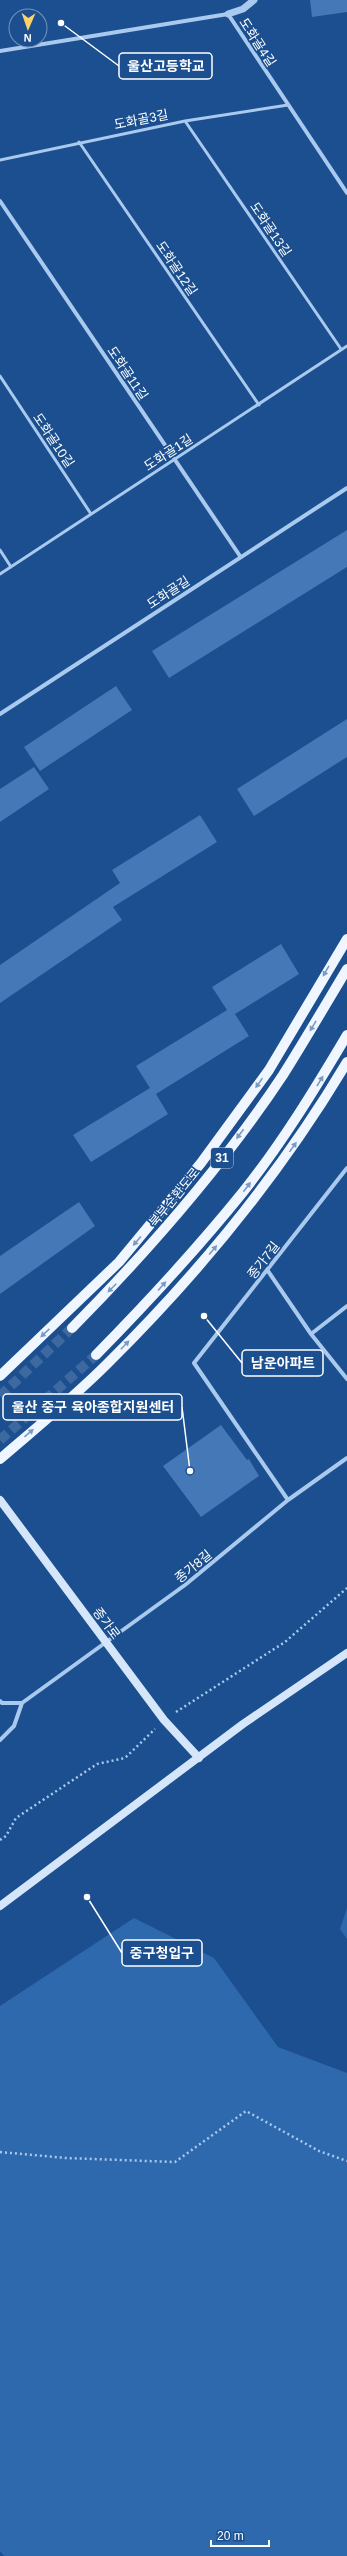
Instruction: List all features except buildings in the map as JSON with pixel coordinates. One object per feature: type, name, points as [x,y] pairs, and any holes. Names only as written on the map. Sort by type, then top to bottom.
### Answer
[{"type":"main road","points":[[0,1376],[119,1262],[196,1169],[269,1070],[347,938]]},
{"type":"main road","name":"북부순환도로","points":[[72,1328],[134,1265],[226,1152],[282,1075],[347,969]]},
{"type":"main road","points":[[96,1355],[155,1294],[244,1191],[290,1128],[347,1035]]},
{"type":"main road","points":[[0,1459],[106,1365],[203,1261],[254,1201],[298,1142],[347,1062]]},
{"type":"main road","name":"종가로","points":[[0,1500],[164,1720],[199,1758]]},
{"type":"main road","points":[[0,1906],[243,1724],[347,1653]]},
{"type":"street","points":[[228,14],[243,9],[254,0]]},
{"type":"street","name":"도화골4길","points":[[0,52],[228,14],[347,193]]},
{"type":"street","name":"도화골11길","points":[[0,201],[240,556]]},
{"type":"street","name":"도화골길","points":[[0,714],[240,556],[347,488]]},
{"type":"street","name":"종가7길","points":[[288,1500],[194,1363],[268,1271],[347,1168]]},
{"type":"street","points":[[268,1271],[311,1334],[347,1380]]},
{"type":"street","points":[[311,1334],[347,1306]]},
{"type":"street","name":"종가8길","points":[[22,1703],[185,1585],[288,1500],[347,1458]]},
{"type":"street","points":[[0,1701],[2,1703],[22,1703],[14,1726],[0,1740]]},
{"type":"lane","name":"도화골3길","points":[[0,160],[79,142],[185,121],[288,105]]},
{"type":"lane","name":"도화골13길","points":[[185,121],[341,349]]},
{"type":"lane","name":"도화골12길","points":[[79,142],[259,405]]},
{"type":"lane","name":"도화골1길","points":[[0,574],[347,346]]},
{"type":"lane","name":"도화골10길","points":[[0,376],[91,514]]},
{"type":"lane","points":[[0,550],[11,567]]},
{"type":"path","points":[[0,2152],[66,2158],[175,2162],[246,2111],[319,2151],[347,2161]]},
{"type":"shaded area","points":[[347,1908],[347,1939],[340,1929]]},
{"type":"shaded area","points":[[134,1918],[214,1958],[278,2047],[347,2073],[347,2556],[4,2556],[0,2551],[0,2006]]},
{"type":"tunnel","points":[[0,1396],[72,1328]]},
{"type":"tunnel","points":[[0,1440],[96,1355]]},
{"type":"place","name":"울산고등학교","points":[[61,23]]},
{"type":"place","name":"남운아파트","points":[[204,1316]]},
{"type":"place","name":"울산 중구 육아종합지원센터","points":[[190,1471]]},
{"type":"place","name":"중구청입구","points":[[87,1897]]}]
